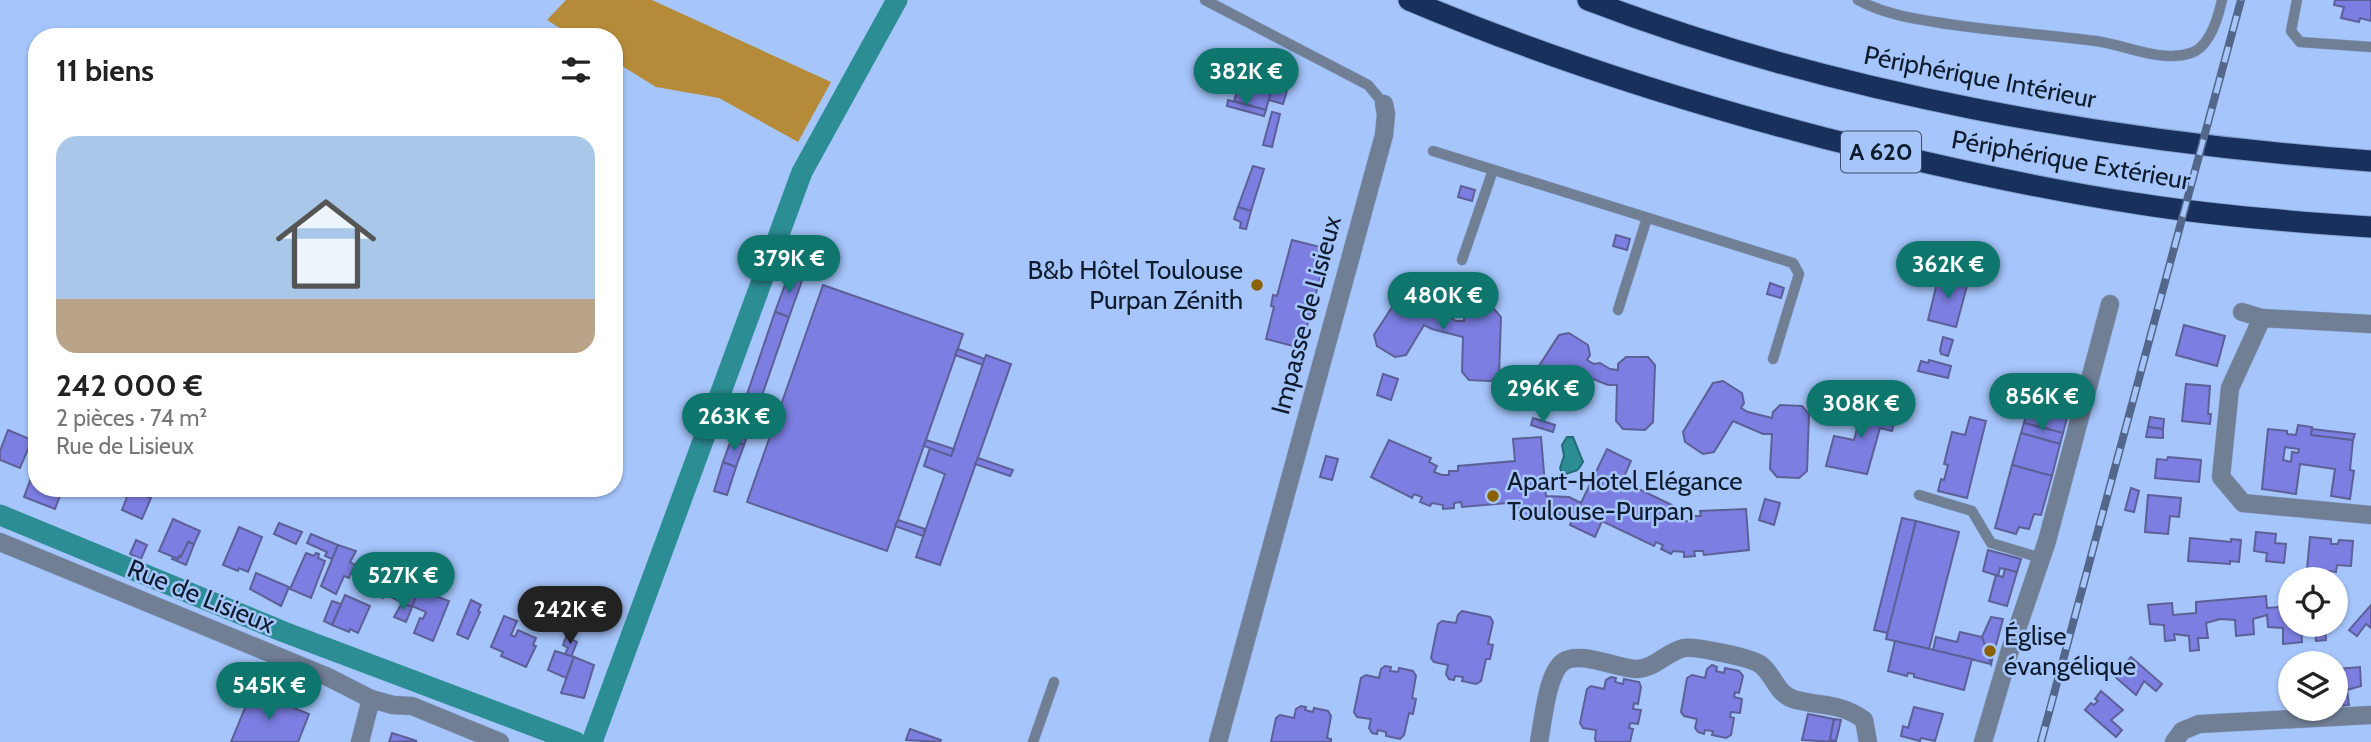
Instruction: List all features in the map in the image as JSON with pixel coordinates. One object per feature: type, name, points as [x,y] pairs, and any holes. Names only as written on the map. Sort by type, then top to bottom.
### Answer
[{"type":"highway","name":"Périphérique Extérieur","points":[[1409,0],[1494,35],[1633,84],[1744,117],[1890,154],[1995,178],[2142,205],[2259,219],[2371,227]]},
{"type":"highway","name":"Périphérique Intérieur","points":[[1588,0],[1733,49],[1928,99],[2172,142],[2284,155],[2371,161]]},
{"type":"street","name":"Impasse de Lisieux","points":[[1218,742],[1384,135],[1384,104]]},
{"type":"street","points":[[1983,742],[2041,558],[2110,304]]},
{"type":"street","points":[[2242,312],[2262,318],[2371,324]]},
{"type":"street","points":[[2262,318],[2230,387],[2221,477],[2243,503],[2371,515]]},
{"type":"street","name":"Rue de Lisieux","points":[[0,542],[328,677],[371,699],[393,705],[412,706],[499,742]]},
{"type":"street","points":[[1539,742],[1553,672],[1564,660],[1580,657],[1636,669],[1651,666],[1685,648],[1747,657],[1762,665],[1777,688],[1791,698],[1850,709],[1864,720],[1868,742]]},
{"type":"street","points":[[360,742],[371,699]]},
{"type":"street","points":[[2174,742],[2182,731],[2199,724],[2371,715]]},
{"type":"lane","name":"Impasse de Lisieux","points":[[1205,0],[1368,85],[1384,104]]},
{"type":"lane","points":[[1858,0],[1871,8],[1905,17],[1982,30],[2098,41],[2176,57],[2194,52],[2205,43],[2222,0]]},
{"type":"lane","points":[[2297,0],[2291,31],[2300,42],[2371,47]]},
{"type":"lane","points":[[1433,151],[1793,263],[1799,274],[1773,359]]},
{"type":"lane","points":[[1462,260],[1493,170]]},
{"type":"lane","points":[[1618,310],[1647,218]]},
{"type":"lane","points":[[1919,495],[1972,511],[1991,544],[2041,558]]},
{"type":"lane","points":[[1033,742],[1054,682]]},
{"type":"shaded area","points":[[566,0],[652,0],[831,82],[798,142],[719,98],[656,87],[623,67],[623,28],[560,28],[547,20]]},
{"type":"shaded area","points":[[1567,437],[1573,437],[1583,462],[1578,470],[1566,474],[1562,473],[1560,468],[1564,456],[1562,445]]},
{"type":"building","points":[[2335,0],[2371,0],[2371,21],[2360,18],[2359,22],[2341,18],[2344,7],[2334,5]]},
{"type":"building","points":[[1245,63],[1276,72],[1266,110],[1234,101]]},
{"type":"building","points":[[1276,72],[1291,77],[1283,104],[1269,100]]},
{"type":"building","points":[[1228,100],[1266,110],[1264,116],[1227,106]]},
{"type":"building","points":[[1272,112],[1280,114],[1272,147],[1263,145]]},
{"type":"building","points":[[1253,166],[1264,169],[1251,211],[1238,207]]},
{"type":"building","points":[[1461,186],[1475,190],[1472,201],[1458,197]]},
{"type":"building","points":[[1238,207],[1251,211],[1246,229],[1240,228],[1241,222],[1234,219]]},
{"type":"building","points":[[1616,235],[1630,239],[1627,250],[1613,246]]},
{"type":"building","points":[[1292,240],[1328,249],[1301,348],[1266,339],[1274,307],[1271,306],[1273,295],[1277,296]]},
{"type":"building","points":[[789,274],[803,278],[789,317],[775,312]]},
{"type":"building","points":[[1939,275],[1968,282],[1956,327],[1928,320]]},
{"type":"building","points":[[1770,283],[1784,288],[1781,298],[1767,294]]},
{"type":"building","points":[[1415,284],[1433,296],[1436,306],[1433,311],[1440,315],[1464,321],[1464,315],[1472,308],[1494,309],[1501,317],[1499,374],[1491,381],[1469,380],[1462,372],[1463,337],[1424,325],[1406,355],[1395,357],[1377,346],[1374,335],[1405,287]]},
{"type":"building","points":[[823,285],[963,334],[887,551],[747,502]]},
{"type":"building","points":[[775,312],[789,317],[756,413],[742,409]]},
{"type":"building","points":[[2184,325],[2225,336],[2217,366],[2176,355]]},
{"type":"building","points":[[1569,333],[1588,345],[1590,355],[1587,360],[1594,364],[1600,363],[1618,370],[1618,364],[1626,357],[1648,357],[1655,365],[1653,422],[1645,430],[1623,429],[1616,421],[1617,385],[1608,385],[1578,373],[1560,403],[1549,405],[1531,394],[1528,383],[1559,335]]},
{"type":"building","points":[[1943,337],[1953,340],[1948,356],[1941,354]]},
{"type":"building","points":[[958,349],[985,359],[983,365],[955,355]]},
{"type":"building","points":[[986,355],[1011,364],[940,565],[916,557],[945,474],[924,466],[930,448],[951,456]]},
{"type":"building","points":[[1929,360],[1951,366],[1948,378],[1918,371],[1921,361],[1928,363]]},
{"type":"building","points":[[1383,374],[1398,379],[1391,400],[1377,395]]},
{"type":"building","points":[[1723,381],[1742,393],[1744,403],[1741,408],[1748,412],[1772,418],[1773,412],[1780,405],[1802,406],[1809,414],[1807,471],[1799,478],[1777,477],[1770,469],[1772,434],[1763,434],[1733,421],[1714,452],[1703,454],[1685,442],[1683,432],[1713,383]]},
{"type":"building","points":[[2034,384],[2050,388],[2051,385],[2057,387],[2057,390],[2073,394],[2063,433],[2024,423]]},
{"type":"building","points":[[2186,384],[2210,386],[2210,424],[2182,421]]},
{"type":"building","points":[[1864,403],[1897,411],[1892,431],[1880,428],[1867,474],[1826,466],[1834,436],[1854,440]]},
{"type":"building","points":[[742,409],[756,413],[749,431],[736,426]]},
{"type":"building","points":[[1970,417],[1986,421],[1967,498],[1938,491],[1948,465],[1944,464],[1952,432],[1965,435]]},
{"type":"building","points":[[2150,417],[2164,419],[2163,429],[2148,427]]},
{"type":"building","points":[[1533,418],[1555,425],[1553,432],[1531,425]]},
{"type":"building","points":[[2024,423],[2063,433],[2060,444],[2021,433]]},
{"type":"building","points":[[2298,425],[2312,427],[2311,435],[2353,440],[2350,470],[2354,471],[2350,499],[2331,496],[2335,469],[2300,464],[2296,494],[2262,489],[2268,429],[2296,435]],"holes":[[[2285,447],[2299,449],[2298,453],[2292,452],[2291,462],[2283,460]]]},
{"type":"building","points":[[736,426],[749,431],[744,445],[731,440]]},
{"type":"building","points":[[2148,427],[2163,429],[2163,438],[2146,437]]},
{"type":"building","points":[[2312,429],[2355,434],[2353,440],[2311,435]]},
{"type":"building","points":[[8,430],[28,438],[28,449],[20,468],[0,460],[0,451]]},
{"type":"building","points":[[2021,433],[2060,444],[2052,476],[2012,465]]},
{"type":"building","name":"Apart-Hotel Elégance Toulouse-Purpan","points":[[1541,437],[1546,496],[1569,497],[1581,503],[1607,449],[1631,461],[1622,481],[1674,506],[1672,510],[1680,514],[1678,518],[1692,521],[1692,516],[1701,516],[1700,511],[1746,509],[1749,550],[1704,555],[1703,551],[1694,551],[1695,556],[1684,557],[1684,552],[1673,551],[1671,554],[1661,549],[1663,545],[1656,542],[1654,546],[1602,521],[1595,537],[1570,525],[1572,520],[1564,516],[1554,514],[1547,515],[1547,518],[1520,520],[1519,502],[1462,507],[1461,502],[1454,503],[1454,508],[1443,509],[1443,505],[1432,503],[1430,506],[1420,502],[1422,497],[1414,494],[1412,498],[1371,477],[1389,440],[1431,458],[1429,462],[1437,466],[1434,472],[1449,475],[1449,471],[1458,471],[1458,466],[1515,461],[1513,439]]},
{"type":"building","points":[[731,440],[744,445],[736,467],[723,462]]},
{"type":"building","points":[[926,440],[954,449],[951,456],[924,446]]},
{"type":"building","points":[[1326,456],[1338,459],[1332,480],[1320,477]]},
{"type":"building","points":[[2168,457],[2201,460],[2199,482],[2155,478],[2157,459],[2167,460]]},
{"type":"building","points":[[978,458],[1013,470],[1010,476],[975,464]]},
{"type":"building","points":[[723,462],[736,467],[727,495],[714,491]]},
{"type":"building","points":[[2012,465],[2052,476],[2041,515],[2034,514],[2029,529],[2019,527],[2016,534],[1995,528]]},
{"type":"building","points":[[28,486],[28,497],[60,497],[55,509],[24,497]]},
{"type":"building","points":[[2131,488],[2139,491],[2134,512],[2125,510]]},
{"type":"building","points":[[2148,495],[2181,498],[2179,517],[2170,516],[2168,534],[2145,532]]},
{"type":"building","points":[[127,497],[151,498],[142,519],[122,510]]},
{"type":"building","points":[[1765,499],[1780,503],[1774,525],[1759,520]]},
{"type":"building","points":[[1902,518],[1916,521],[1888,633],[1874,630]]},
{"type":"building","points":[[173,519],[200,531],[194,544],[188,542],[178,559],[159,551]]},
{"type":"building","points":[[898,520],[925,529],[923,536],[895,526]]},
{"type":"building","points":[[1916,521],[1959,532],[1929,649],[1886,639]]},
{"type":"building","points":[[279,523],[302,532],[296,544],[274,534]]},
{"type":"building","points":[[239,527],[262,537],[248,572],[223,565]]},
{"type":"building","points":[[2256,532],[2276,534],[2275,543],[2286,544],[2284,563],[2266,561],[2267,553],[2254,551]]},
{"type":"building","points":[[311,534],[338,545],[332,559],[325,556],[327,552],[307,543]]},
{"type":"building","points":[[2310,537],[2331,539],[2331,544],[2338,544],[2339,540],[2353,541],[2351,566],[2307,567]]},
{"type":"building","points":[[2190,538],[2231,542],[2231,539],[2241,540],[2239,562],[2230,561],[2230,564],[2188,561]]},
{"type":"building","points":[[136,540],[147,545],[141,559],[130,554]]},
{"type":"building","points":[[188,542],[194,544],[186,565],[172,559],[181,557]]},
{"type":"building","points":[[338,545],[356,551],[350,562],[355,565],[349,578],[344,576],[336,594],[321,586]]},
{"type":"building","points":[[1988,550],[2021,559],[2017,572],[2000,568],[1998,576],[1983,571]]},
{"type":"building","points":[[306,553],[314,556],[319,554],[318,558],[325,561],[311,598],[290,589]]},
{"type":"building","points":[[390,563],[404,572],[406,570],[424,578],[418,591],[402,582],[393,598],[385,594],[383,598],[374,594]]},
{"type":"building","points":[[2005,569],[2017,572],[2007,606],[1989,601],[1996,575],[2003,577]]},
{"type":"building","points":[[256,573],[289,587],[281,606],[250,589]]},
{"type":"building","points":[[402,582],[418,591],[412,607],[393,598]]},
{"type":"building","points":[[419,590],[449,601],[433,641],[414,633],[420,618],[423,619],[426,612],[412,606]]},
{"type":"building","points":[[345,595],[370,606],[358,633],[332,625]]},
{"type":"building","points":[[2266,596],[2267,608],[2278,607],[2278,628],[2268,627],[2267,615],[2253,619],[2254,634],[2236,636],[2235,620],[2220,619],[2206,623],[2208,638],[2198,638],[2199,650],[2190,651],[2189,636],[2174,634],[2175,640],[2165,641],[2164,625],[2150,624],[2148,605],[2172,603],[2173,615],[2196,613],[2196,602]]},
{"type":"building","points":[[471,600],[481,605],[468,639],[457,634]]},
{"type":"building","points":[[332,601],[341,604],[332,625],[324,621]]},
{"type":"building","points":[[402,603],[412,607],[406,622],[394,617]]},
{"type":"building","points":[[2371,605],[2371,628],[2366,624],[2357,636],[2349,630]]},
{"type":"building","points":[[1462,611],[1490,617],[1493,622],[1488,644],[1493,645],[1490,659],[1486,659],[1481,681],[1476,684],[1462,681],[1463,677],[1455,676],[1454,680],[1449,679],[1446,674],[1448,665],[1434,662],[1431,658],[1438,624],[1442,621],[1456,623]]},
{"type":"building","points":[[504,616],[517,621],[511,635],[515,637],[518,630],[536,638],[533,645],[536,646],[526,667],[501,656],[503,652],[491,647]]},
{"type":"building","name":"Église évangélique","points":[[1991,617],[2003,619],[1991,664],[1982,637]]},
{"type":"building","points":[[1960,632],[1982,637],[1991,664],[1933,650],[1936,637],[1957,642]]},
{"type":"building","points":[[566,637],[577,642],[571,657],[565,654],[568,648],[563,645]]},
{"type":"building","points":[[2283,637],[2302,637],[2302,642],[2283,644]]},
{"type":"building","points":[[2316,637],[2326,637],[2326,640],[2316,641]]},
{"type":"building","points":[[1895,641],[1972,659],[1964,690],[1914,677],[1914,674],[1908,673],[1907,676],[1888,671]]},
{"type":"building","points":[[555,651],[574,657],[566,678],[548,670]]},
{"type":"building","points":[[574,657],[594,665],[584,698],[561,693]]},
{"type":"building","points":[[2131,657],[2162,684],[2156,691],[2144,681],[2136,695],[2114,676],[2121,668],[2124,671],[2127,667],[2125,664]]},
{"type":"building","points":[[1712,665],[1717,667],[1716,671],[1724,673],[1725,668],[1739,671],[1743,676],[1739,693],[1735,692],[1734,697],[1742,699],[1740,713],[1731,712],[1730,717],[1734,718],[1731,735],[1726,738],[1712,735],[1713,731],[1705,730],[1704,734],[1698,732],[1695,728],[1697,719],[1684,716],[1681,712],[1687,678],[1692,675],[1705,678],[1707,669]]},
{"type":"building","points":[[1385,666],[1391,667],[1390,671],[1398,672],[1399,668],[1413,671],[1416,676],[1412,698],[1416,699],[1413,714],[1409,713],[1404,735],[1400,739],[1386,736],[1386,732],[1378,730],[1377,734],[1372,733],[1369,728],[1371,719],[1357,717],[1354,712],[1361,678],[1366,675],[1379,678],[1381,669]]},
{"type":"building","points":[[2360,667],[2361,686],[2348,690],[2348,668]]},
{"type":"building","points":[[1616,678],[1615,682],[1623,684],[1624,679],[1639,682],[1641,687],[1638,704],[1634,703],[1633,709],[1641,710],[1638,724],[1630,723],[1629,728],[1633,729],[1630,742],[1596,742],[1596,730],[1583,728],[1580,723],[1587,689],[1591,686],[1604,689],[1606,680]]},
{"type":"building","points":[[252,691],[309,714],[298,742],[231,742]]},
{"type":"building","points":[[2101,691],[2123,710],[2111,720],[2122,730],[2116,737],[2085,710],[2091,703],[2094,705],[2098,701],[2095,699]]},
{"type":"building","points":[[1301,706],[1313,712],[1314,708],[1328,711],[1331,716],[1327,738],[1331,739],[1331,742],[1271,742],[1276,718],[1280,715],[1294,718],[1296,709]]},
{"type":"building","points":[[1914,707],[1943,714],[1935,741],[1921,738],[1920,741],[1901,736],[1903,726],[1908,728]]},
{"type":"building","points":[[1808,714],[1834,719],[1830,740],[1836,742],[1802,740]]},
{"type":"building","points":[[1834,719],[1841,720],[1836,741],[1830,740]]},
{"type":"building","points":[[910,729],[941,740],[906,740]]},
{"type":"building","points":[[392,733],[417,741],[389,742]]},
{"type":"waterway","points":[[592,742],[802,172],[897,0]]},
{"type":"waterway","points":[[0,515],[284,632],[576,742]]},
{"type":"railway","points":[[2041,742],[2241,0]]},
{"type":"place","name":"B&b Hôtel Toulouse Purpan Zénith","points":[[1257,285]]},
{"type":"place","name":"Apart-Hotel Elégance Toulouse-Purpan","points":[[1493,496]]},
{"type":"place","name":"Église évangélique","points":[[1990,651]]}]
